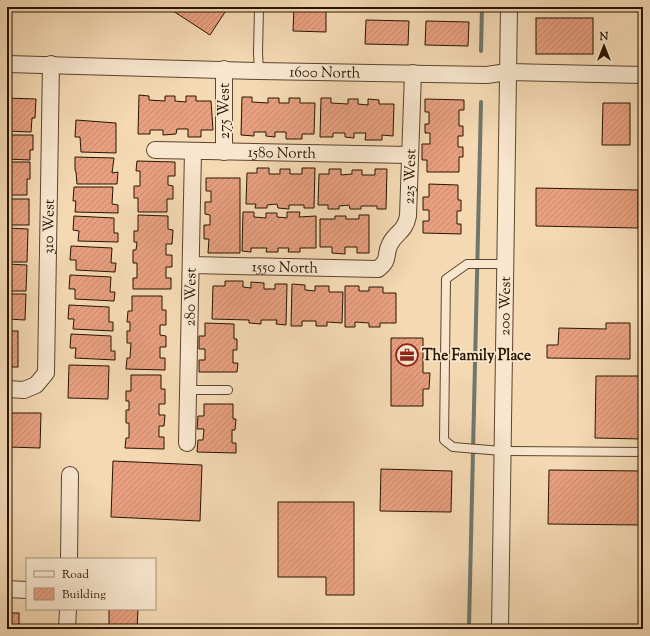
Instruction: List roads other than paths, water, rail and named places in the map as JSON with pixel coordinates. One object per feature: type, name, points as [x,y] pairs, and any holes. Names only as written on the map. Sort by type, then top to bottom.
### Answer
[{"type":"street","name":"200 West","points":[[500,629],[509,7]]},
{"type":"street","name":"1600 North","points":[[7,64],[51,64],[259,71],[487,75],[508,72],[643,75]]},
{"type":"street","name":"310 West","points":[[7,389],[24,390],[36,386],[46,373],[51,64]]},
{"type":"street","name":"275 West","points":[[224,69],[224,152]]},
{"type":"street","name":"225 West","points":[[378,268],[385,264],[389,246],[406,224],[413,73]]},
{"type":"street","name":"1580 North","points":[[155,150],[410,155]]},
{"type":"street","name":"280 West","points":[[188,443],[193,151]]},
{"type":"street","name":"1550 North","points":[[191,266],[378,268]]},
{"type":"street","points":[[69,558],[70,475]]},
{"type":"street","points":[[7,589],[26,590]]},
{"type":"street","points":[[67,629],[68,610]]},
{"type":"lane","points":[[259,7],[259,71]]},
{"type":"lane","points":[[505,264],[467,264],[446,279],[444,440],[453,447],[502,451],[643,452]]},
{"type":"lane","points":[[188,390],[228,390]]},
{"type":"waterway","points":[[481,51],[482,7]]},
{"type":"waterway","points":[[469,626],[481,102]]},
{"type":"place","name":"The Family Place","points":[[407,355]]}]
